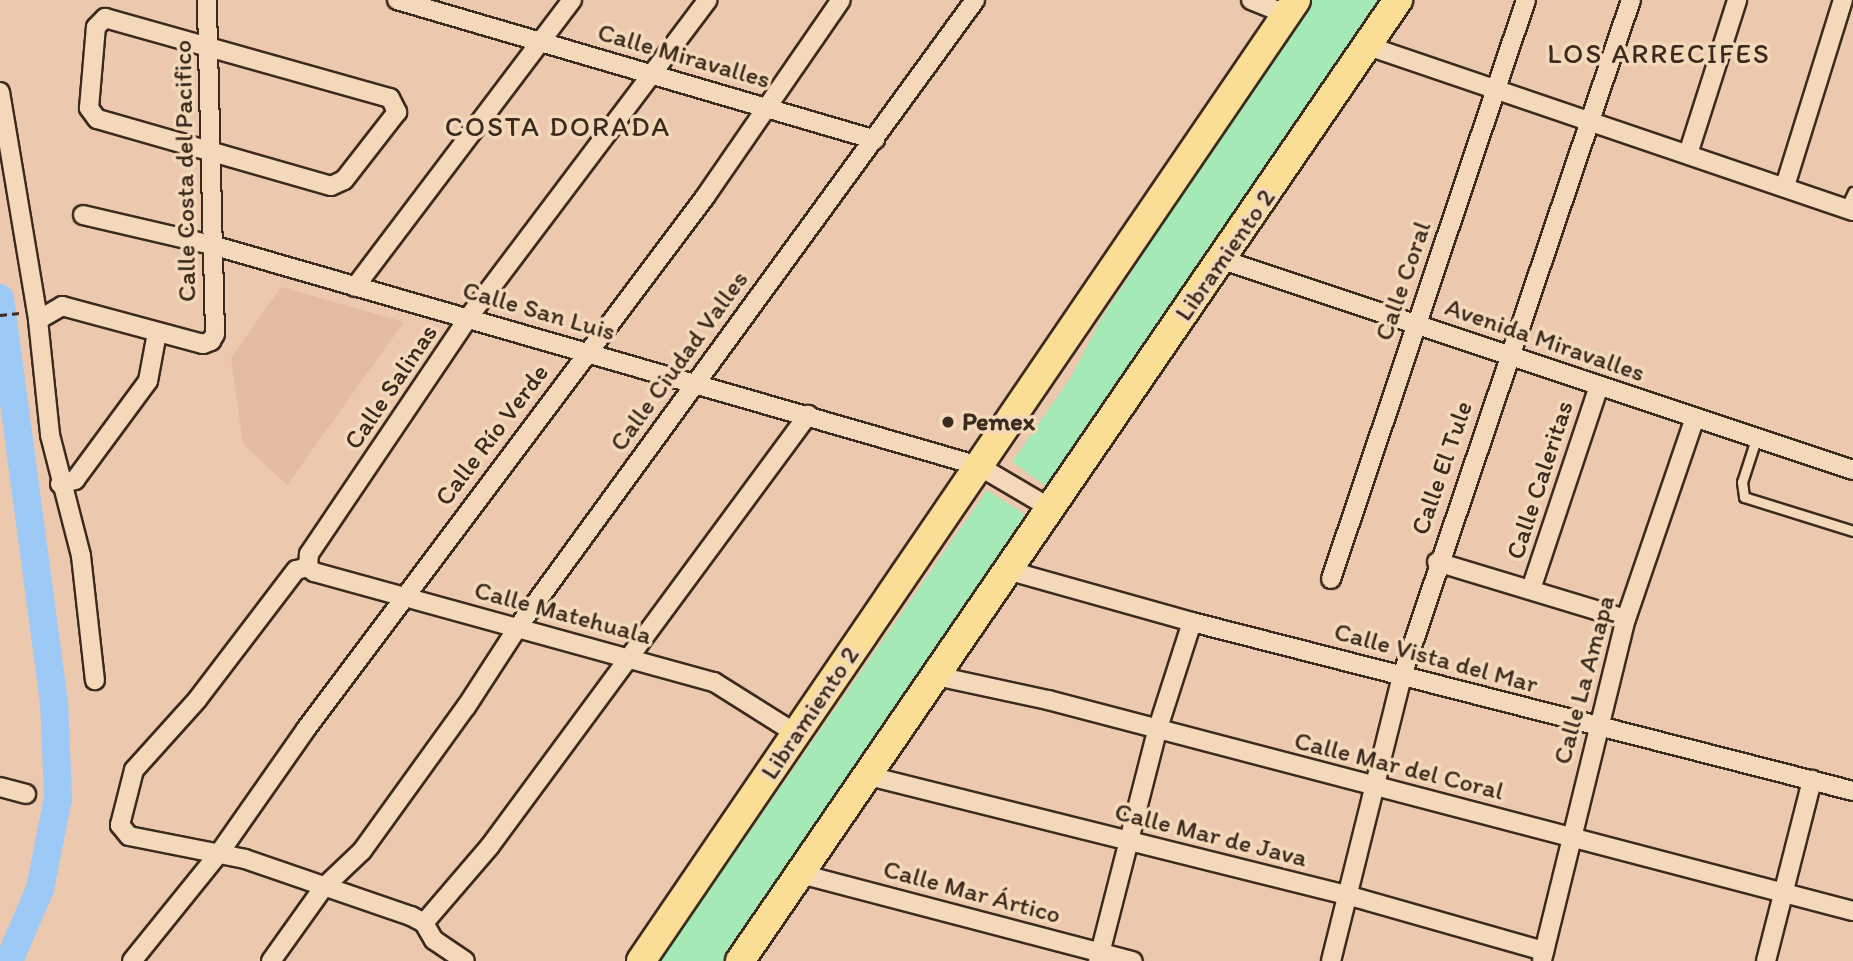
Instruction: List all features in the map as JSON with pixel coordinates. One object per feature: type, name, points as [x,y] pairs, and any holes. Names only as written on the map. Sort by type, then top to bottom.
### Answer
[{"type":"main road","name":"Libramiento 2","points":[[740,961],[932,675],[1050,508],[1398,0]]},
{"type":"main road","name":"Libramiento 2","points":[[641,961],[1292,8]]},
{"type":"street","name":"Calle Costa del Pacifico","points":[[157,333],[204,344],[211,341],[210,50],[207,0]]},
{"type":"street","name":"Calle Miravalles","points":[[397,0],[460,8],[543,41],[875,140]]},
{"type":"street","points":[[355,287],[572,0]]},
{"type":"street","name":"Calle Salinas","points":[[220,852],[129,836],[120,825],[134,769],[197,700],[296,570],[308,567],[309,554],[468,318],[654,76],[708,0]]},
{"type":"street","name":"Calle Río Verde","points":[[132,961],[220,852],[306,729],[766,107],[841,0]]},
{"type":"street","name":"Calle Ciudad Valles","points":[[271,961],[323,888],[362,851],[430,757],[517,628],[975,0]]},
{"type":"street","points":[[1251,0],[1292,8]]},
{"type":"street","name":"Calle Coral","points":[[1332,579],[1526,0]]},
{"type":"street","name":"Calle El Tule","points":[[1331,961],[1402,676],[1437,562],[1631,0]]},
{"type":"street","points":[[1688,155],[1737,0]]},
{"type":"street","points":[[1785,186],[1843,0]]},
{"type":"street","points":[[104,18],[210,50],[390,98],[396,104],[397,113],[338,185],[90,115],[99,21],[104,18]]},
{"type":"street","points":[[1368,47],[1785,186],[1849,210]]},
{"type":"street","points":[[0,92],[60,484],[81,556],[96,680]]},
{"type":"street","name":"Calle San Luis","points":[[83,215],[212,245],[979,466]]},
{"type":"street","name":"Avenida Miravalles","points":[[1220,260],[1416,324],[1507,358],[1853,470]]},
{"type":"street","points":[[33,316],[62,306],[157,333],[148,381],[75,480],[60,484]]},
{"type":"street","name":"Calle Caleritas","points":[[1531,589],[1599,386]]},
{"type":"street","points":[[425,923],[528,794],[808,415]]},
{"type":"street","name":"Calle La Amapa","points":[[1543,956],[1626,619],[1695,418]]},
{"type":"street","points":[[979,466],[1050,508]]},
{"type":"street","points":[[1437,562],[1626,619]]},
{"type":"street","name":"Calle Matehuala","points":[[308,567],[314,572],[714,682],[795,733]]},
{"type":"street","name":"Calle Vista del Mar","points":[[1007,570],[1192,622],[1853,791]]},
{"type":"street","points":[[1099,957],[1157,731],[1192,622]]},
{"type":"street","name":"Calle Mar del Coral","points":[[932,675],[1048,700],[1157,731],[1853,911]]},
{"type":"street","name":"Calle Mar de Java","points":[[865,775],[1347,895],[1543,956]]},
{"type":"street","points":[[1766,961],[1812,780]]},
{"type":"street","points":[[0,787],[26,794]]},
{"type":"street","points":[[220,852],[425,923],[434,940],[465,961]]},
{"type":"street","name":"Calle Mar Ártico","points":[[797,873],[1099,957],[1133,961]]},
{"type":"lane","points":[[1849,210],[1853,192]]},
{"type":"lane","points":[[1756,439],[1742,482],[1744,497],[1853,531]]},
{"type":"path","points":[[0,315],[33,316]]},
{"type":"shaded area","points":[[281,287],[404,322],[287,485],[243,444],[231,358]]},
{"type":"green space","points":[[1309,0],[1383,0],[1050,489],[1012,462],[1071,377],[1101,319]]},
{"type":"green space","points":[[987,490],[1024,514],[1018,534],[959,613],[937,658],[729,961],[660,961]]},
{"type":"waterway","points":[[0,298],[54,701],[58,798],[40,889],[9,961]]},
{"type":"place","name":"Pemex","points":[[948,422]]},
{"type":"district","name":"LOS ARRECIFES","points":[[1659,53]]},
{"type":"district","name":"COSTA DORADA","points":[[558,126]]}]
